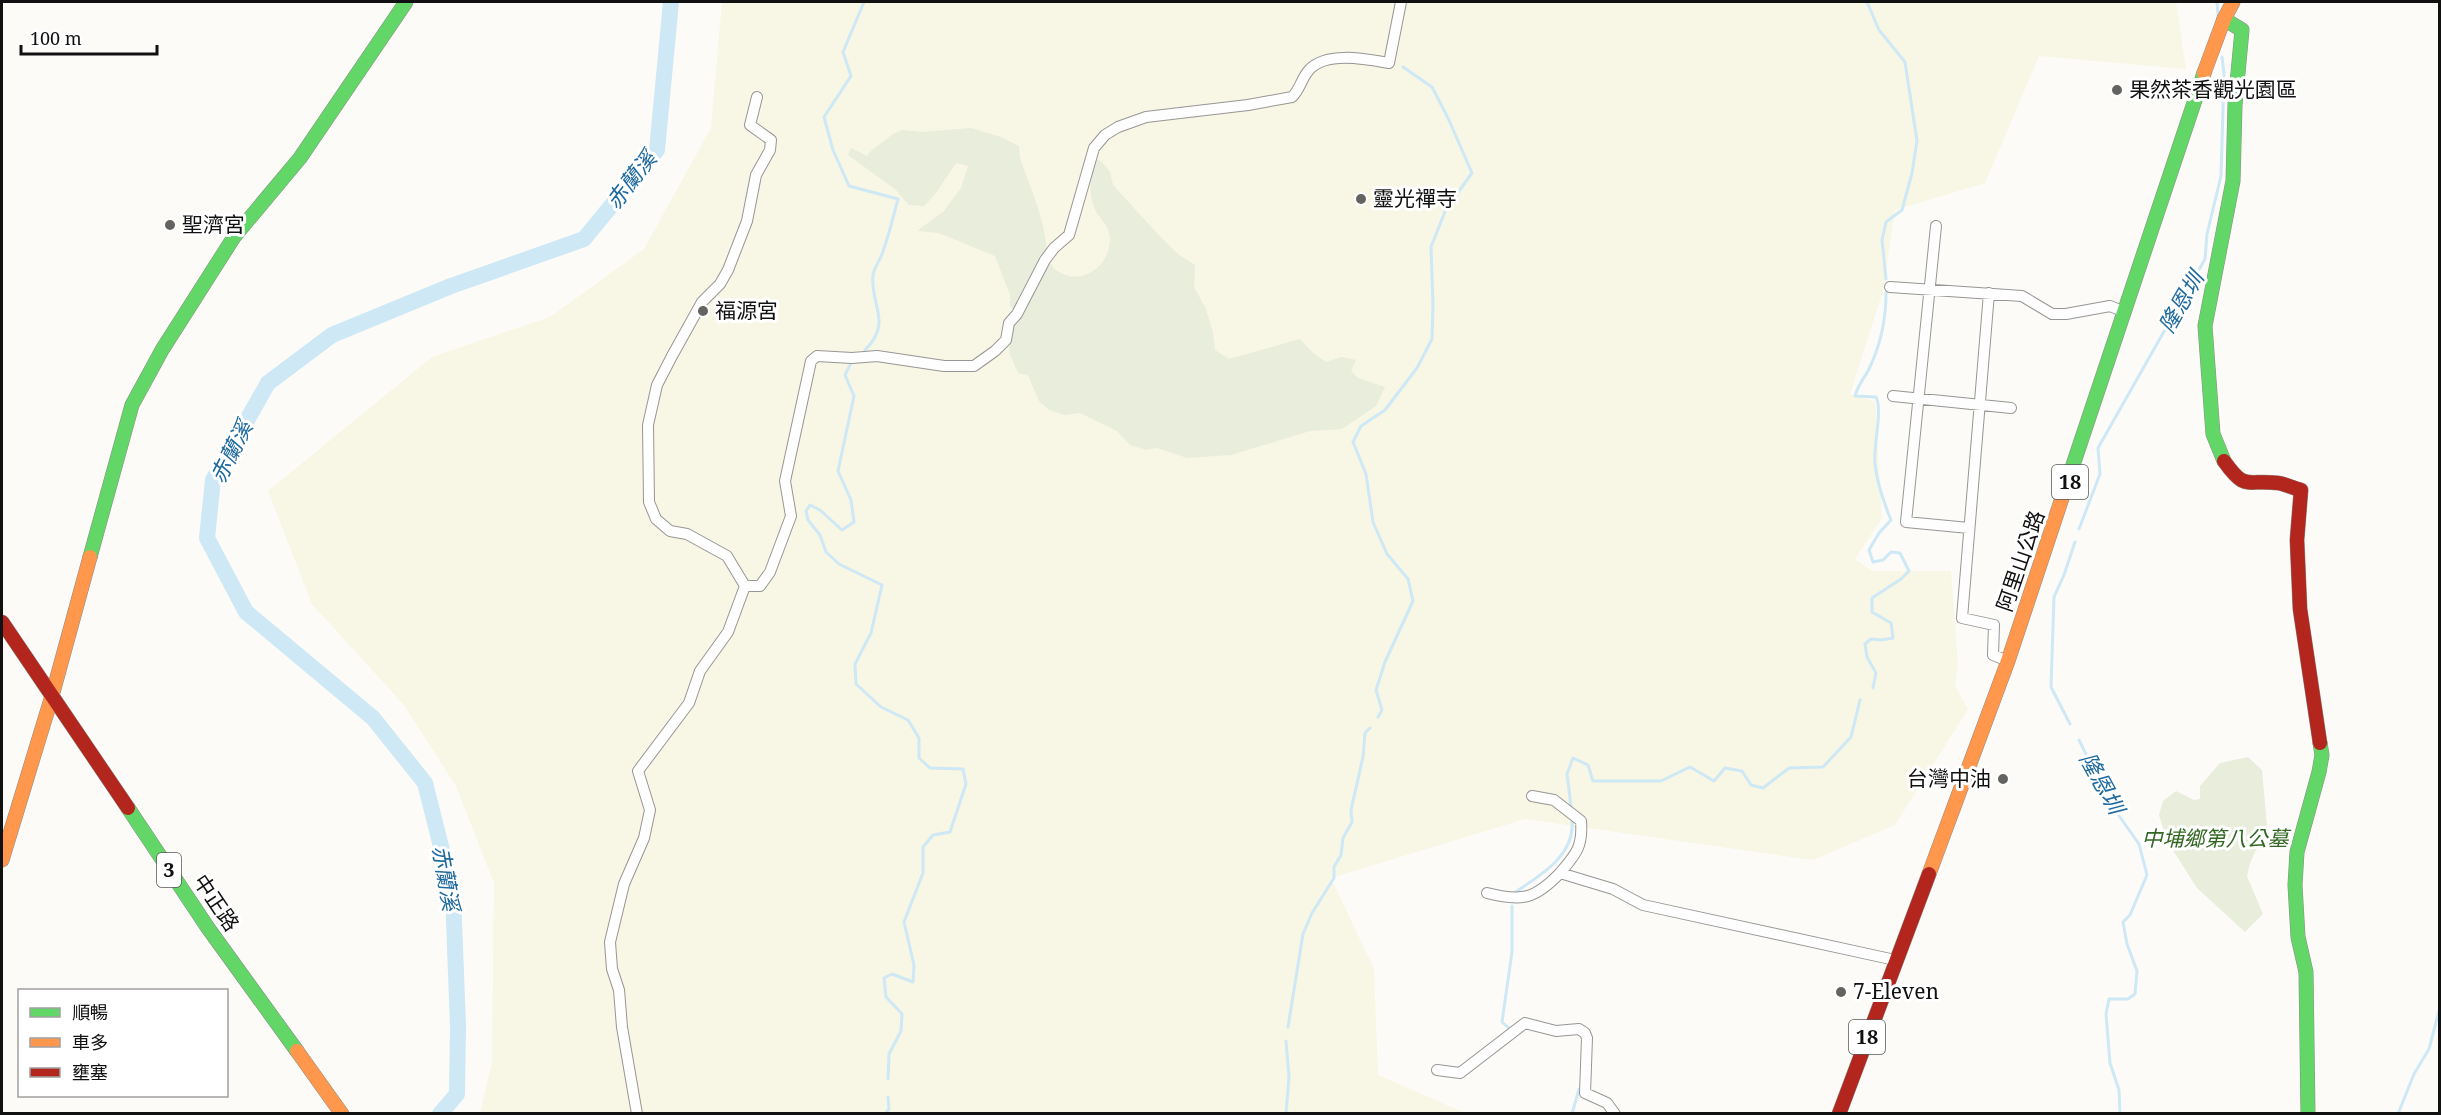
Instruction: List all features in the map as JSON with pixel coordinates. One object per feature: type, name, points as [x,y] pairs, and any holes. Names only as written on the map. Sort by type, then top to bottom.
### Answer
[{"type":"main road","points":[[2,860],[50,700],[132,405],[162,350],[234,237],[300,158],[406,2]]},
{"type":"main road","name":"阿里山公路","points":[[1896,960],[2008,662],[2224,19],[2233,2]]},
{"type":"main road","points":[[2224,19],[2242,30],[2235,105],[2235,165],[2231,197],[2207,316],[2205,346],[2211,384],[2213,434],[2223,464],[2240,481],[2278,483],[2301,490],[2297,540],[2299,597],[2322,755],[2303,826],[2295,877],[2296,920],[2306,972],[2308,1113]]},
{"type":"main road","name":"中正路","points":[[2,622],[206,940],[331,1113]]},
{"type":"main road","name":"中正路","points":[[2,635],[50,700],[208,928],[342,1113]]},
{"type":"main road","name":"18","points":[[1839,1113],[1896,960]]},
{"type":"street","points":[[745,586],[760,586],[770,572],[791,516],[785,481],[811,361],[817,356],[852,358],[876,356],[944,366],[974,366],[1006,340],[1009,323],[1017,314],[1045,260],[1054,248],[1070,235],[1094,148],[1105,135],[1118,127],[1146,117],[1248,105],[1292,97],[1298,93],[1307,72],[1318,62],[1357,57],[1389,63],[1401,2]]},
{"type":"street","points":[[637,1113],[622,1027],[619,990],[612,969],[610,942],[624,884],[644,838],[650,810],[638,771],[689,704],[700,671],[728,632],[745,586],[727,556],[687,534],[670,531],[656,519],[649,502],[648,425],[657,385],[702,302],[720,284],[728,270],[747,221],[756,175],[770,150],[771,140],[750,125],[757,97]]},
{"type":"street","points":[[1936,226],[1906,522],[1969,528]]},
{"type":"street","points":[[1890,287],[2022,296],[2052,314],[2066,314],[2110,306],[2125,312]]},
{"type":"street","points":[[1989,293],[1962,618],[1994,625],[1993,655],[2008,662]]},
{"type":"street","points":[[1893,396],[2011,408]]},
{"type":"street","points":[[1487,893],[1509,899],[1544,890],[1577,853],[1582,838],[1581,821],[1554,800],[1532,796]]},
{"type":"street","points":[[1560,873],[1612,889],[1643,905],[1896,960]]},
{"type":"street","points":[[1437,1070],[1460,1073],[1525,1023],[1556,1031],[1579,1029],[1585,1033],[1587,1038],[1585,1093],[1607,1103],[1615,1113]]},
{"type":"shaded area","points":[[722,2],[2176,2],[2186,69],[2039,56],[1985,183],[1895,210],[1883,291],[1850,394],[1875,402],[1882,518],[1855,559],[1872,571],[1951,571],[1958,665],[1955,686],[1968,709],[1895,825],[1813,860],[1525,819],[1331,878],[1374,969],[1378,1075],[1465,1113],[480,1113],[492,1063],[494,883],[456,786],[404,705],[312,604],[268,491],[432,357],[550,317],[644,249],[711,128]]},
{"type":"green space","points":[[971,128],[1001,137],[1019,146],[1020,158],[1041,216],[1049,259],[1056,270],[1075,277],[1092,272],[1105,258],[1109,249],[1108,230],[1092,201],[1093,157],[1102,162],[1110,172],[1113,185],[1155,231],[1178,254],[1195,265],[1194,287],[1206,309],[1215,350],[1229,359],[1300,339],[1313,353],[1326,362],[1341,357],[1356,360],[1351,371],[1358,378],[1385,387],[1376,406],[1342,429],[1310,431],[1231,455],[1187,458],[1157,448],[1146,450],[1130,445],[1117,431],[1080,413],[1064,415],[1049,410],[1039,401],[1028,375],[1018,373],[1009,352],[1014,311],[1010,306],[1010,295],[995,256],[939,233],[917,231],[944,211],[961,188],[968,166],[956,163],[936,193],[924,206],[909,205],[896,190],[848,155],[851,148],[867,156],[893,134],[902,130],[922,132]]},
{"type":"green space","name":"中埔鄉第八公墓","points":[[2248,757],[2262,770],[2267,826],[2250,863],[2247,876],[2263,914],[2245,932],[2197,888],[2167,841],[2159,815],[2163,801],[2176,791],[2194,800],[2200,799],[2200,786],[2220,763]]},
{"type":"waterway","name":"赤蘭溪","points":[[440,1114],[457,1094],[458,1026],[453,894],[425,783],[373,718],[246,612],[207,538],[213,480],[268,383],[332,335],[451,286],[584,239],[657,150],[671,2]]},
{"type":"waterway","points":[[864,2],[843,52],[851,76],[824,117],[833,150],[849,186],[898,199],[887,240],[873,275],[878,331],[865,350]]},
{"type":"waterway","points":[[1867,2],[1879,30],[1905,62],[1917,141],[1912,173],[1902,210],[1886,222],[1882,240],[1886,279]]},
{"type":"waterway","name":"隆恩圳","points":[[2217,2],[2218,15]]},
{"type":"waterway","name":"隆恩圳","points":[[2079,529],[2100,474],[2098,448],[2205,259],[2207,234],[2221,176],[2224,74],[2222,57]]},
{"type":"waterway","points":[[1378,717],[1382,710],[1376,690],[1385,662],[1413,601],[1408,579],[1387,554],[1373,522],[1366,474],[1353,442],[1361,426],[1385,410],[1417,368],[1432,339],[1431,247],[1446,209],[1472,173],[1432,87],[1403,67]]},
{"type":"waterway","points":[[1873,688],[1876,673],[1867,657],[1865,644],[1871,639],[1893,638],[1891,623],[1872,612],[1872,598],[1909,571],[1900,553],[1891,552],[1883,560],[1873,562],[1869,550],[1879,533],[1891,520],[1881,492],[1875,464],[1878,403],[1876,397],[1855,396],[1879,343],[1886,293]]},
{"type":"waterway","points":[[850,365],[845,375],[854,396],[838,471],[851,500],[854,522],[842,530],[820,510],[810,505],[806,511],[808,520],[820,535],[826,552],[839,564],[882,585],[871,633],[855,664],[856,684],[881,707],[908,720],[919,738],[919,758],[930,768],[963,769],[966,784],[950,832],[933,835],[923,847],[923,873],[904,922],[914,965],[913,982],[892,974],[884,978],[886,997],[902,1014],[901,1031],[889,1054],[888,1079]]},
{"type":"waterway","name":"隆恩圳","points":[[2070,724],[2051,687],[2054,597],[2075,542]]},
{"type":"waterway","points":[[1571,806],[1567,774],[1573,758],[1588,765],[1593,781],[1661,781],[1690,767],[1714,781],[1725,768],[1742,771],[1751,785],[1763,788],[1789,768],[1823,767],[1851,737],[1860,700]]},
{"type":"waterway","points":[[1288,1027],[1303,934],[1312,913],[1334,878],[1334,867],[1341,855],[1343,838],[1352,822],[1351,810],[1363,757],[1365,733],[1370,728]]},
{"type":"waterway","name":"隆恩圳","points":[[2079,740],[2110,803],[2139,844],[2147,875],[2130,915],[2123,922],[2127,944],[2137,971],[2135,994],[2128,999],[2109,999],[2106,1014],[2110,1063],[2119,1090],[2120,1114]]},
{"type":"waterway","points":[[1514,893],[1544,872],[1562,855],[1568,845],[1572,822]]},
{"type":"waterway","points":[[1511,1030],[1502,1022],[1512,952],[1512,906]]},
{"type":"waterway","points":[[2398,1114],[2414,1074],[2429,1049],[2440,1007]]},
{"type":"waterway","points":[[1286,1041],[1289,1077],[1286,1114]]},
{"type":"waterway","points":[[1572,1114],[1579,1089]]},
{"type":"waterway","points":[[885,1114],[889,1109],[888,1097]]},
{"type":"traffic: fast","points":[[90,557],[132,405],[162,350],[234,237],[300,158],[406,2]]},
{"type":"traffic: fast","points":[[2224,19],[2242,30],[2235,105],[2233,181],[2205,326],[2213,434],[2224,461]]},
{"type":"traffic: fast","points":[[2068,480],[2204,73]]},
{"type":"traffic: fast","points":[[2308,1114],[2306,972],[2298,937],[2295,885],[2297,852],[2322,755],[2320,743]]},
{"type":"traffic: fast","points":[[128,808],[208,928],[297,1051]]},
{"type":"traffic: slow","points":[[2204,73],[2224,19],[2233,2]]},
{"type":"traffic: slow","points":[[1929,874],[2008,661],[2068,480]]},
{"type":"traffic: slow","points":[[2,860],[52,696],[90,557]]},
{"type":"traffic: slow","points":[[297,1051],[342,1114]]},
{"type":"traffic: jam","points":[[2224,461],[2242,481],[2278,483],[2301,490],[2297,540],[2300,609],[2320,743]]},
{"type":"traffic: jam","points":[[2,622],[128,808]]},
{"type":"traffic: jam","points":[[1839,1114],[1929,874]]},
{"type":"place","name":"果然茶香觀光園區","points":[[2117,90]]},
{"type":"place","name":"靈光禪寺","points":[[1361,199]]},
{"type":"place","name":"聖濟宮","points":[[170,225]]},
{"type":"place","name":"福源宮","points":[[703,311]]},
{"type":"place","name":"台灣中油","points":[[2003,779]]},
{"type":"place","name":"7-Eleven","points":[[1841,992]]}]
